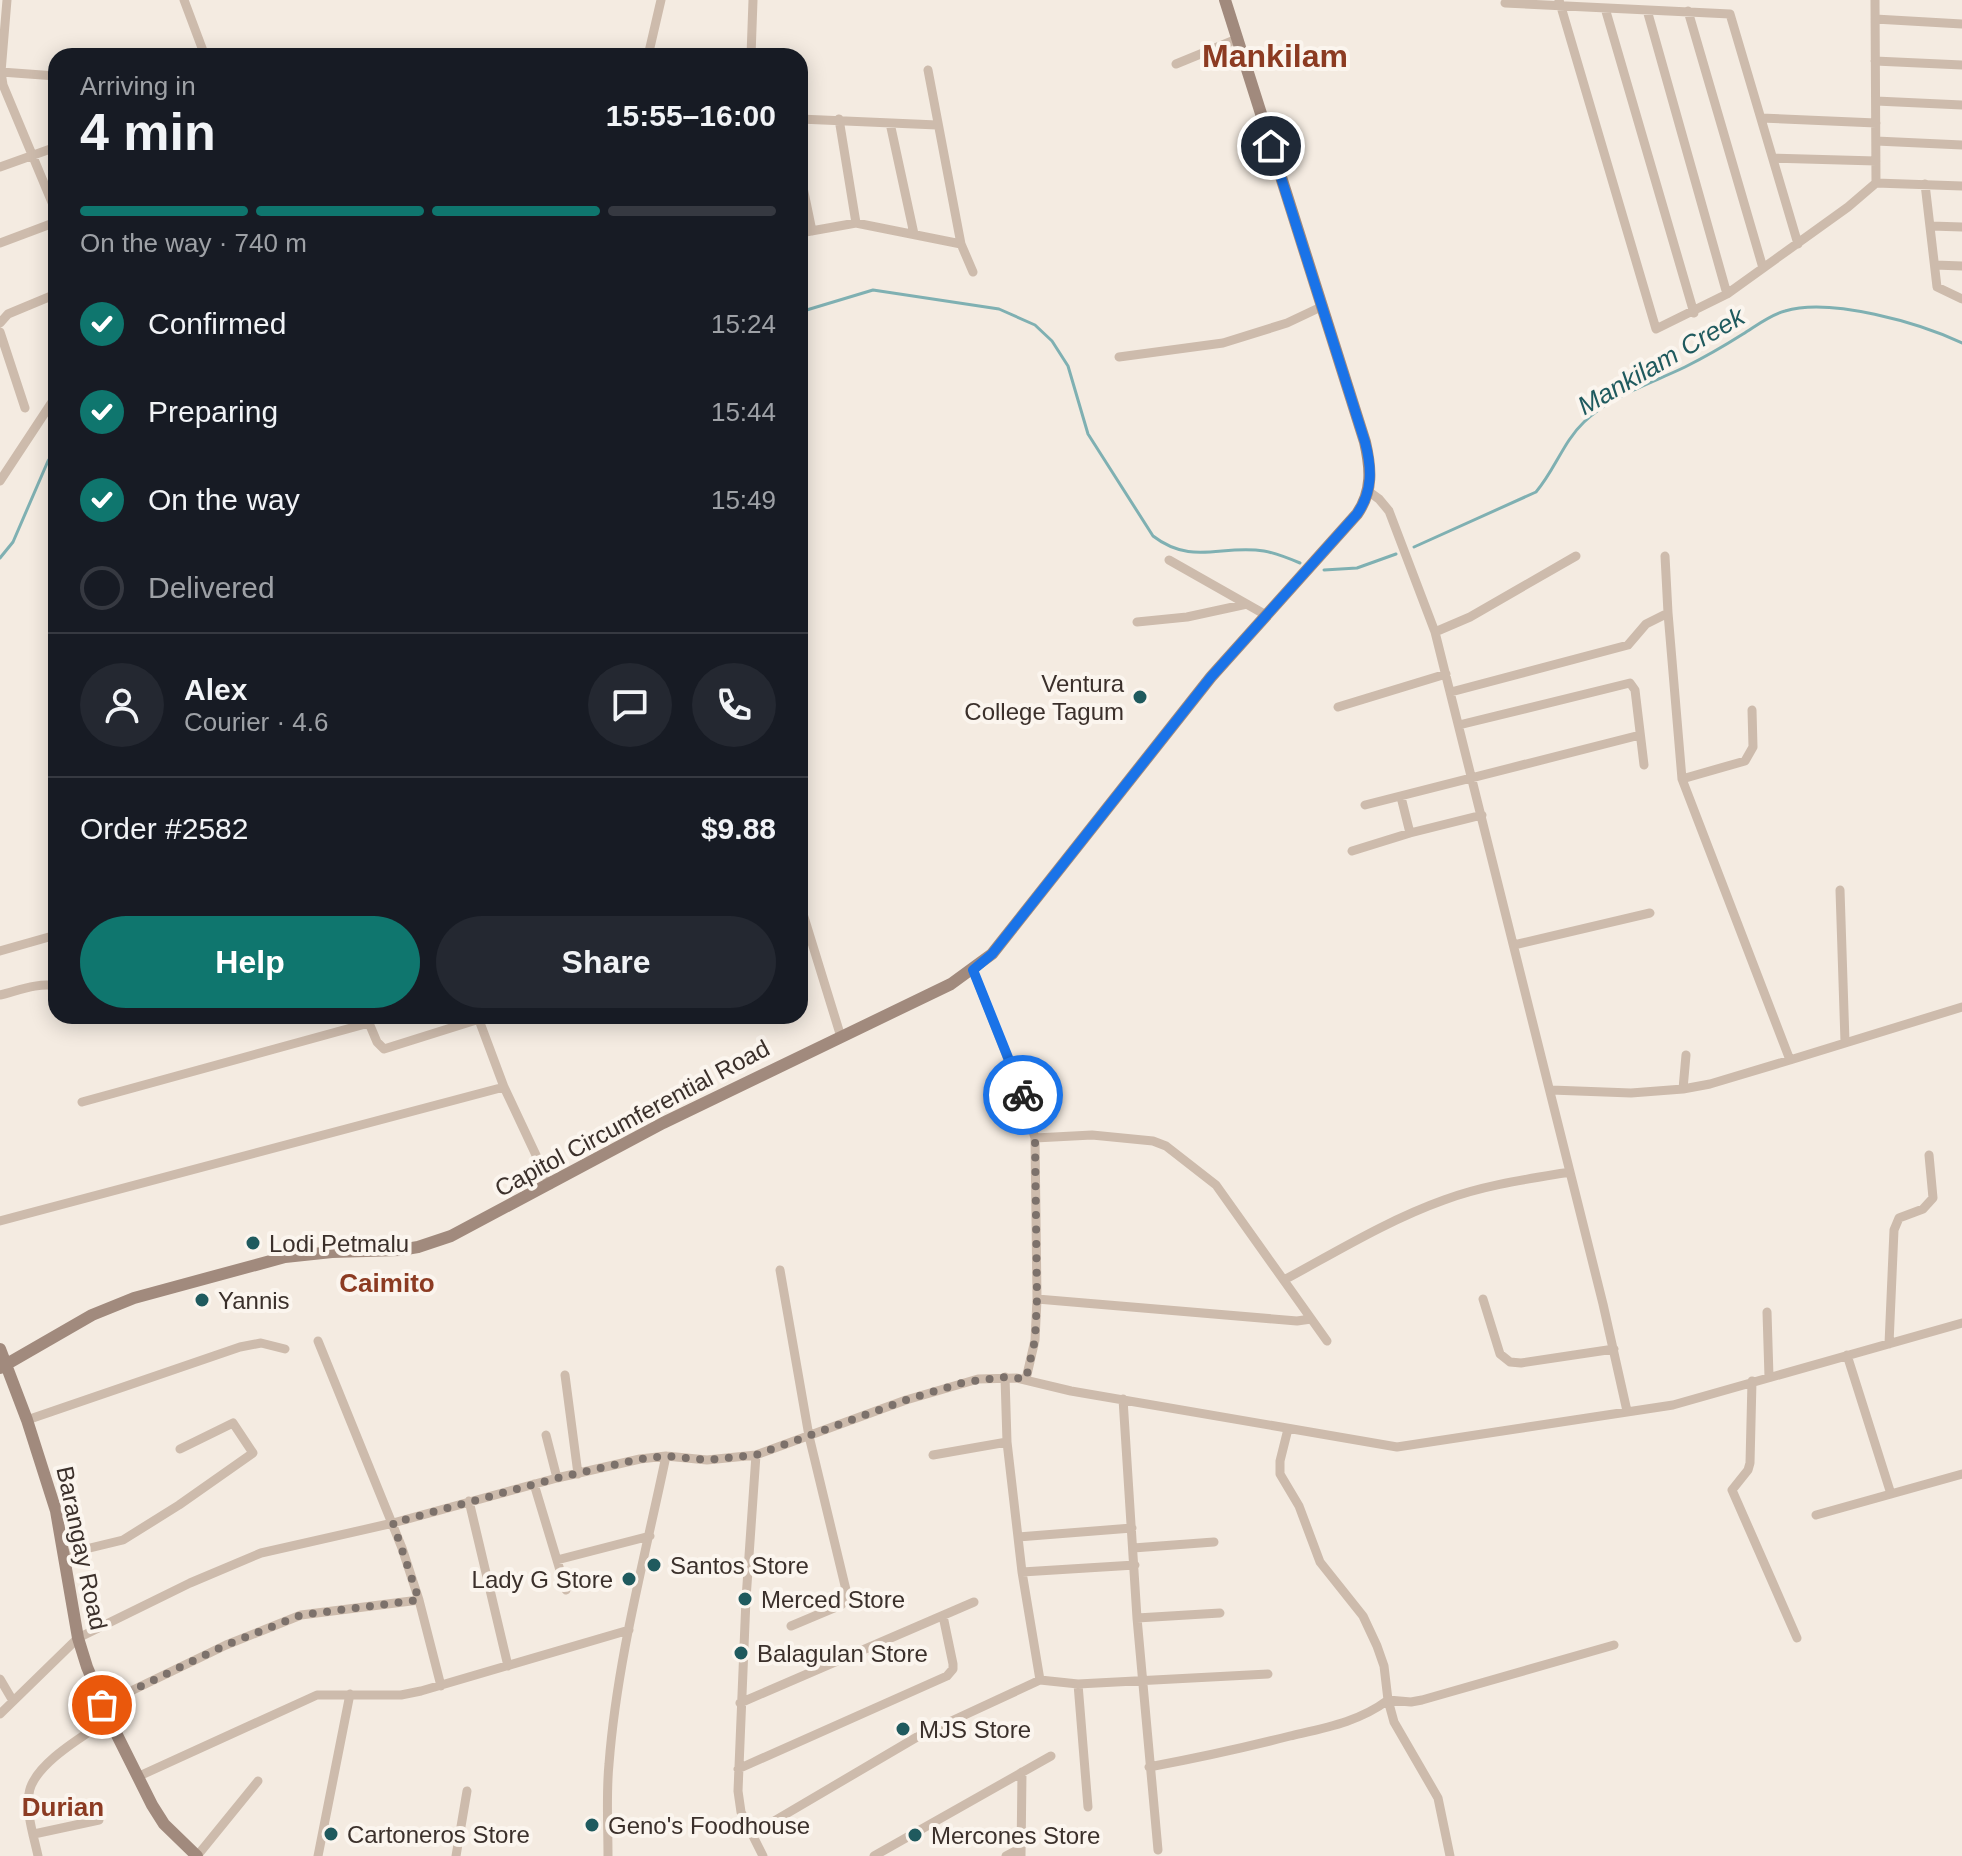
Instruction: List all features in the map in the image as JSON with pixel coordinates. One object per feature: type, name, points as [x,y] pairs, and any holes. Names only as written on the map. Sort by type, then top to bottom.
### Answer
[{"type":"main road","points":[[1225,0],[1368,454],[1368,491]]},
{"type":"main road","name":"Capitol Circumferential Road","points":[[3,1367],[92,1315],[134,1298],[285,1257],[400,1250],[433,1243],[479,1223],[663,1123],[951,984],[973,970],[992,954],[1171,727],[1357,514],[1368,491]]},
{"type":"main road","name":"Barangay Road","points":[[0,1349],[3,1367],[27,1420],[47,1480],[65,1554],[78,1638],[87,1667],[137,1777],[164,1824],[197,1856]]},
{"type":"street","points":[[7,0],[1,72],[3,85],[48,191]]},
{"type":"street","points":[[184,0],[202,48]]},
{"type":"street","points":[[650,48],[661,0]]},
{"type":"street","points":[[751,48],[753,0]]},
{"type":"street","points":[[1875,0],[1876,183]]},
{"type":"street","points":[[1505,3],[1729,13],[1798,244]]},
{"type":"street","points":[[1559,4],[1654,328],[1661,329],[1727,294],[1876,183],[1962,186]]},
{"type":"street","points":[[1605,8],[1694,313]]},
{"type":"street","points":[[1647,10],[1727,294]]},
{"type":"street","points":[[1688,11],[1763,268]]},
{"type":"street","points":[[1875,19],[1962,24]]},
{"type":"street","points":[[1176,64],[1237,39]]},
{"type":"street","points":[[1875,61],[1962,65]]},
{"type":"street","points":[[928,70],[961,244],[973,272]]},
{"type":"street","points":[[1,72],[48,75]]},
{"type":"street","points":[[1876,101],[1962,105]]},
{"type":"street","points":[[1761,118],[1876,123]]},
{"type":"street","points":[[808,119],[937,125]]},
{"type":"street","points":[[839,119],[856,223]]},
{"type":"street","points":[[890,123],[914,234]]},
{"type":"street","points":[[1876,141],[1962,145]]},
{"type":"street","points":[[0,167],[48,150]]},
{"type":"street","points":[[1773,158],[1876,161]]},
{"type":"street","points":[[1925,184],[1938,289],[1962,299]]},
{"type":"street","points":[[808,212],[812,231]]},
{"type":"street","points":[[808,232],[856,223],[961,244]]},
{"type":"street","points":[[0,243],[48,225]]},
{"type":"street","points":[[1931,226],[1962,227]]},
{"type":"street","points":[[1935,265],[1962,266]]},
{"type":"street","points":[[0,323],[8,314],[48,297]]},
{"type":"street","points":[[1119,357],[1223,343],[1287,323],[1323,306]]},
{"type":"street","points":[[0,332],[25,408]]},
{"type":"street","points":[[0,481],[48,408]]},
{"type":"street","points":[[1368,491],[1389,511],[1435,632],[1551,1090],[1627,1411]]},
{"type":"street","points":[[1435,632],[1470,617],[1576,556]]},
{"type":"street","points":[[1665,556],[1682,779],[1790,1060]]},
{"type":"street","points":[[1169,560],[1266,615]]},
{"type":"street","points":[[1137,622],[1187,617],[1247,604]]},
{"type":"street","points":[[1451,692],[1622,648],[1646,624],[1668,613]]},
{"type":"street","points":[[1338,707],[1446,674]]},
{"type":"street","points":[[1459,725],[1626,683],[1635,690],[1644,765]]},
{"type":"street","points":[[1682,779],[1745,761],[1753,747],[1752,710]]},
{"type":"street","points":[[1365,805],[1473,780],[1640,735]]},
{"type":"street","points":[[1401,797],[1410,833]]},
{"type":"street","points":[[1352,851],[1482,815]]},
{"type":"street","points":[[1840,890],[1845,1042]]},
{"type":"street","points":[[1514,945],[1650,913]]},
{"type":"street","points":[[808,930],[841,1037]]},
{"type":"street","points":[[0,951],[48,937]]},
{"type":"street","points":[[973,970],[1022,1095],[1035,1138],[1037,1299],[1035,1340],[1026,1379]]},
{"type":"street","points":[[0,995],[48,985]]},
{"type":"street","points":[[1551,1090],[1631,1093],[1683,1089],[1722,1081],[1962,1007]]},
{"type":"street","points":[[82,1102],[354,1024]]},
{"type":"street","points":[[370,1024],[377,1042],[384,1049],[465,1024]]},
{"type":"street","points":[[486,1024],[504,1087],[550,1185]]},
{"type":"street","points":[[1683,1089],[1686,1055]]},
{"type":"street","points":[[0,1221],[504,1087]]},
{"type":"street","points":[[1035,1138],[1092,1135],[1153,1141],[1166,1146],[1216,1185],[1327,1341]]},
{"type":"street","points":[[1889,1344],[1894,1230],[1899,1218],[1923,1209],[1933,1198],[1929,1155]]},
{"type":"street","points":[[1284,1280],[1372,1233],[1441,1201],[1472,1190],[1570,1172]]},
{"type":"street","points":[[780,1270],[809,1436],[847,1599],[841,1605],[791,1626]]},
{"type":"street","points":[[1037,1299],[1297,1321],[1311,1319]]},
{"type":"street","points":[[1483,1299],[1500,1354],[1510,1362],[1614,1349]]},
{"type":"street","points":[[1767,1312],[1769,1377]]},
{"type":"street","points":[[0,1714],[78,1638],[190,1583],[261,1553],[393,1523],[557,1478],[640,1459],[666,1456],[707,1460],[756,1455],[906,1400],[965,1382],[1005,1377],[1026,1379],[1071,1391],[1397,1447],[1673,1405],[1962,1323]]},
{"type":"street","points":[[318,1341],[393,1523],[419,1600],[441,1686]]},
{"type":"street","points":[[27,1420],[240,1347],[261,1343],[285,1349]]},
{"type":"street","points":[[1847,1355],[1891,1494]]},
{"type":"street","points":[[565,1375],[578,1474]]},
{"type":"street","points":[[1005,1377],[1007,1442],[1022,1572],[1040,1680]]},
{"type":"street","points":[[1752,1381],[1750,1463],[1732,1490],[1797,1638]]},
{"type":"street","points":[[1123,1399],[1137,1618],[1158,1850]]},
{"type":"street","points":[[65,1554],[123,1540],[253,1453],[233,1423],[180,1449]]},
{"type":"street","points":[[1288,1429],[1280,1474],[1299,1506],[1320,1562],[1369,1628],[1384,1666],[1388,1700],[1401,1737],[1438,1798],[1450,1856]]},
{"type":"street","points":[[546,1435],[557,1478]]},
{"type":"street","points":[[933,1455],[1007,1442]]},
{"type":"street","points":[[756,1455],[738,1769],[739,1803],[763,1856]]},
{"type":"street","points":[[608,1856],[608,1767],[629,1630],[666,1456]]},
{"type":"street","points":[[1816,1515],[1962,1474]]},
{"type":"street","points":[[534,1484],[566,1590]]},
{"type":"street","points":[[469,1501],[508,1666]]},
{"type":"street","points":[[1018,1537],[1132,1528]]},
{"type":"street","points":[[557,1560],[650,1536]]},
{"type":"street","points":[[1133,1548],[1214,1542]]},
{"type":"street","points":[[1022,1572],[1135,1565]]},
{"type":"street","points":[[102,1705],[226,1645],[301,1615],[419,1600]]},
{"type":"street","points":[[740,1703],[974,1602]]},
{"type":"street","points":[[1137,1618],[1220,1613]]},
{"type":"street","points":[[738,1769],[947,1676],[953,1664],[943,1616]]},
{"type":"street","points":[[137,1777],[317,1695],[401,1695],[629,1630]]},
{"type":"street","points":[[1149,1767],[1221,1753],[1350,1721],[1377,1709],[1388,1700],[1422,1700],[1614,1645]]},
{"type":"street","points":[[752,1834],[917,1737],[1040,1680],[1078,1684],[1268,1674]]},
{"type":"street","points":[[0,1679],[13,1701]]},
{"type":"street","points":[[1078,1684],[1088,1807]]},
{"type":"street","points":[[318,1856],[350,1694]]},
{"type":"street","points":[[38,1856],[28,1802],[31,1782],[53,1760],[109,1719]]},
{"type":"street","points":[[874,1856],[1051,1756]]},
{"type":"street","points":[[1006,1856],[1021,1852],[1022,1772]]},
{"type":"street","points":[[197,1856],[258,1781]]},
{"type":"street","points":[[456,1856],[467,1791]]},
{"type":"street","points":[[34,1834],[99,1820]]},
{"type":"waterway","name":"Mankilam Creek","points":[[808,310],[873,290],[999,309],[1035,325],[1052,341],[1068,366],[1088,434],[1153,536],[1181,550],[1264,551],[1300,563]]},
{"type":"waterway","name":"Mankilam Creek","points":[[1414,547],[1536,492],[1570,438],[1594,413],[1619,397],[1700,359],[1779,313],[1826,307],[1875,314],[1962,343]]},
{"type":"waterway","name":"Mankilam Creek","points":[[0,558],[13,542],[48,461]]},
{"type":"waterway","name":"Mankilam Creek","points":[[1324,570],[1357,568],[1396,554]]},
{"type":"way so far","points":[[102,1705],[226,1645],[301,1615],[419,1600],[393,1523],[557,1478],[640,1459],[666,1456],[707,1460],[756,1455],[906,1400],[965,1382],[1005,1377],[1026,1379],[1035,1340],[1037,1299],[1035,1138],[1023,1095]]},
{"type":"place","name":"Ventura College Tagum","points":[[1140,697]]},
{"type":"place","name":"Lodi Petmalu","points":[[253,1243]]},
{"type":"place","name":"Yannis","points":[[202,1300]]},
{"type":"place","name":"Santos Store","points":[[654,1565]]},
{"type":"place","name":"Lady G Store","points":[[629,1579]]},
{"type":"place","name":"Merced Store","points":[[745,1599]]},
{"type":"place","name":"Balagulan Store","points":[[741,1653]]},
{"type":"place","name":"MJS Store","points":[[903,1729]]},
{"type":"place","name":"Geno's Foodhouse","points":[[592,1825]]},
{"type":"place","name":"Cartoneros Store","points":[[331,1834]]},
{"type":"place","name":"Mercones Store","points":[[915,1835]]},
{"type":"district","name":"Mankilam","points":[[1275,56]]},
{"type":"district","name":"Caimito","points":[[387,1283]]},
{"type":"district","name":"Durian","points":[[63,1807]]},
{"type":"route","points":[[1023,1095],[973,970],[992,954],[1211,677],[1357,514],[1368,491],[1370,466],[1365,442],[1271,146]]}]
